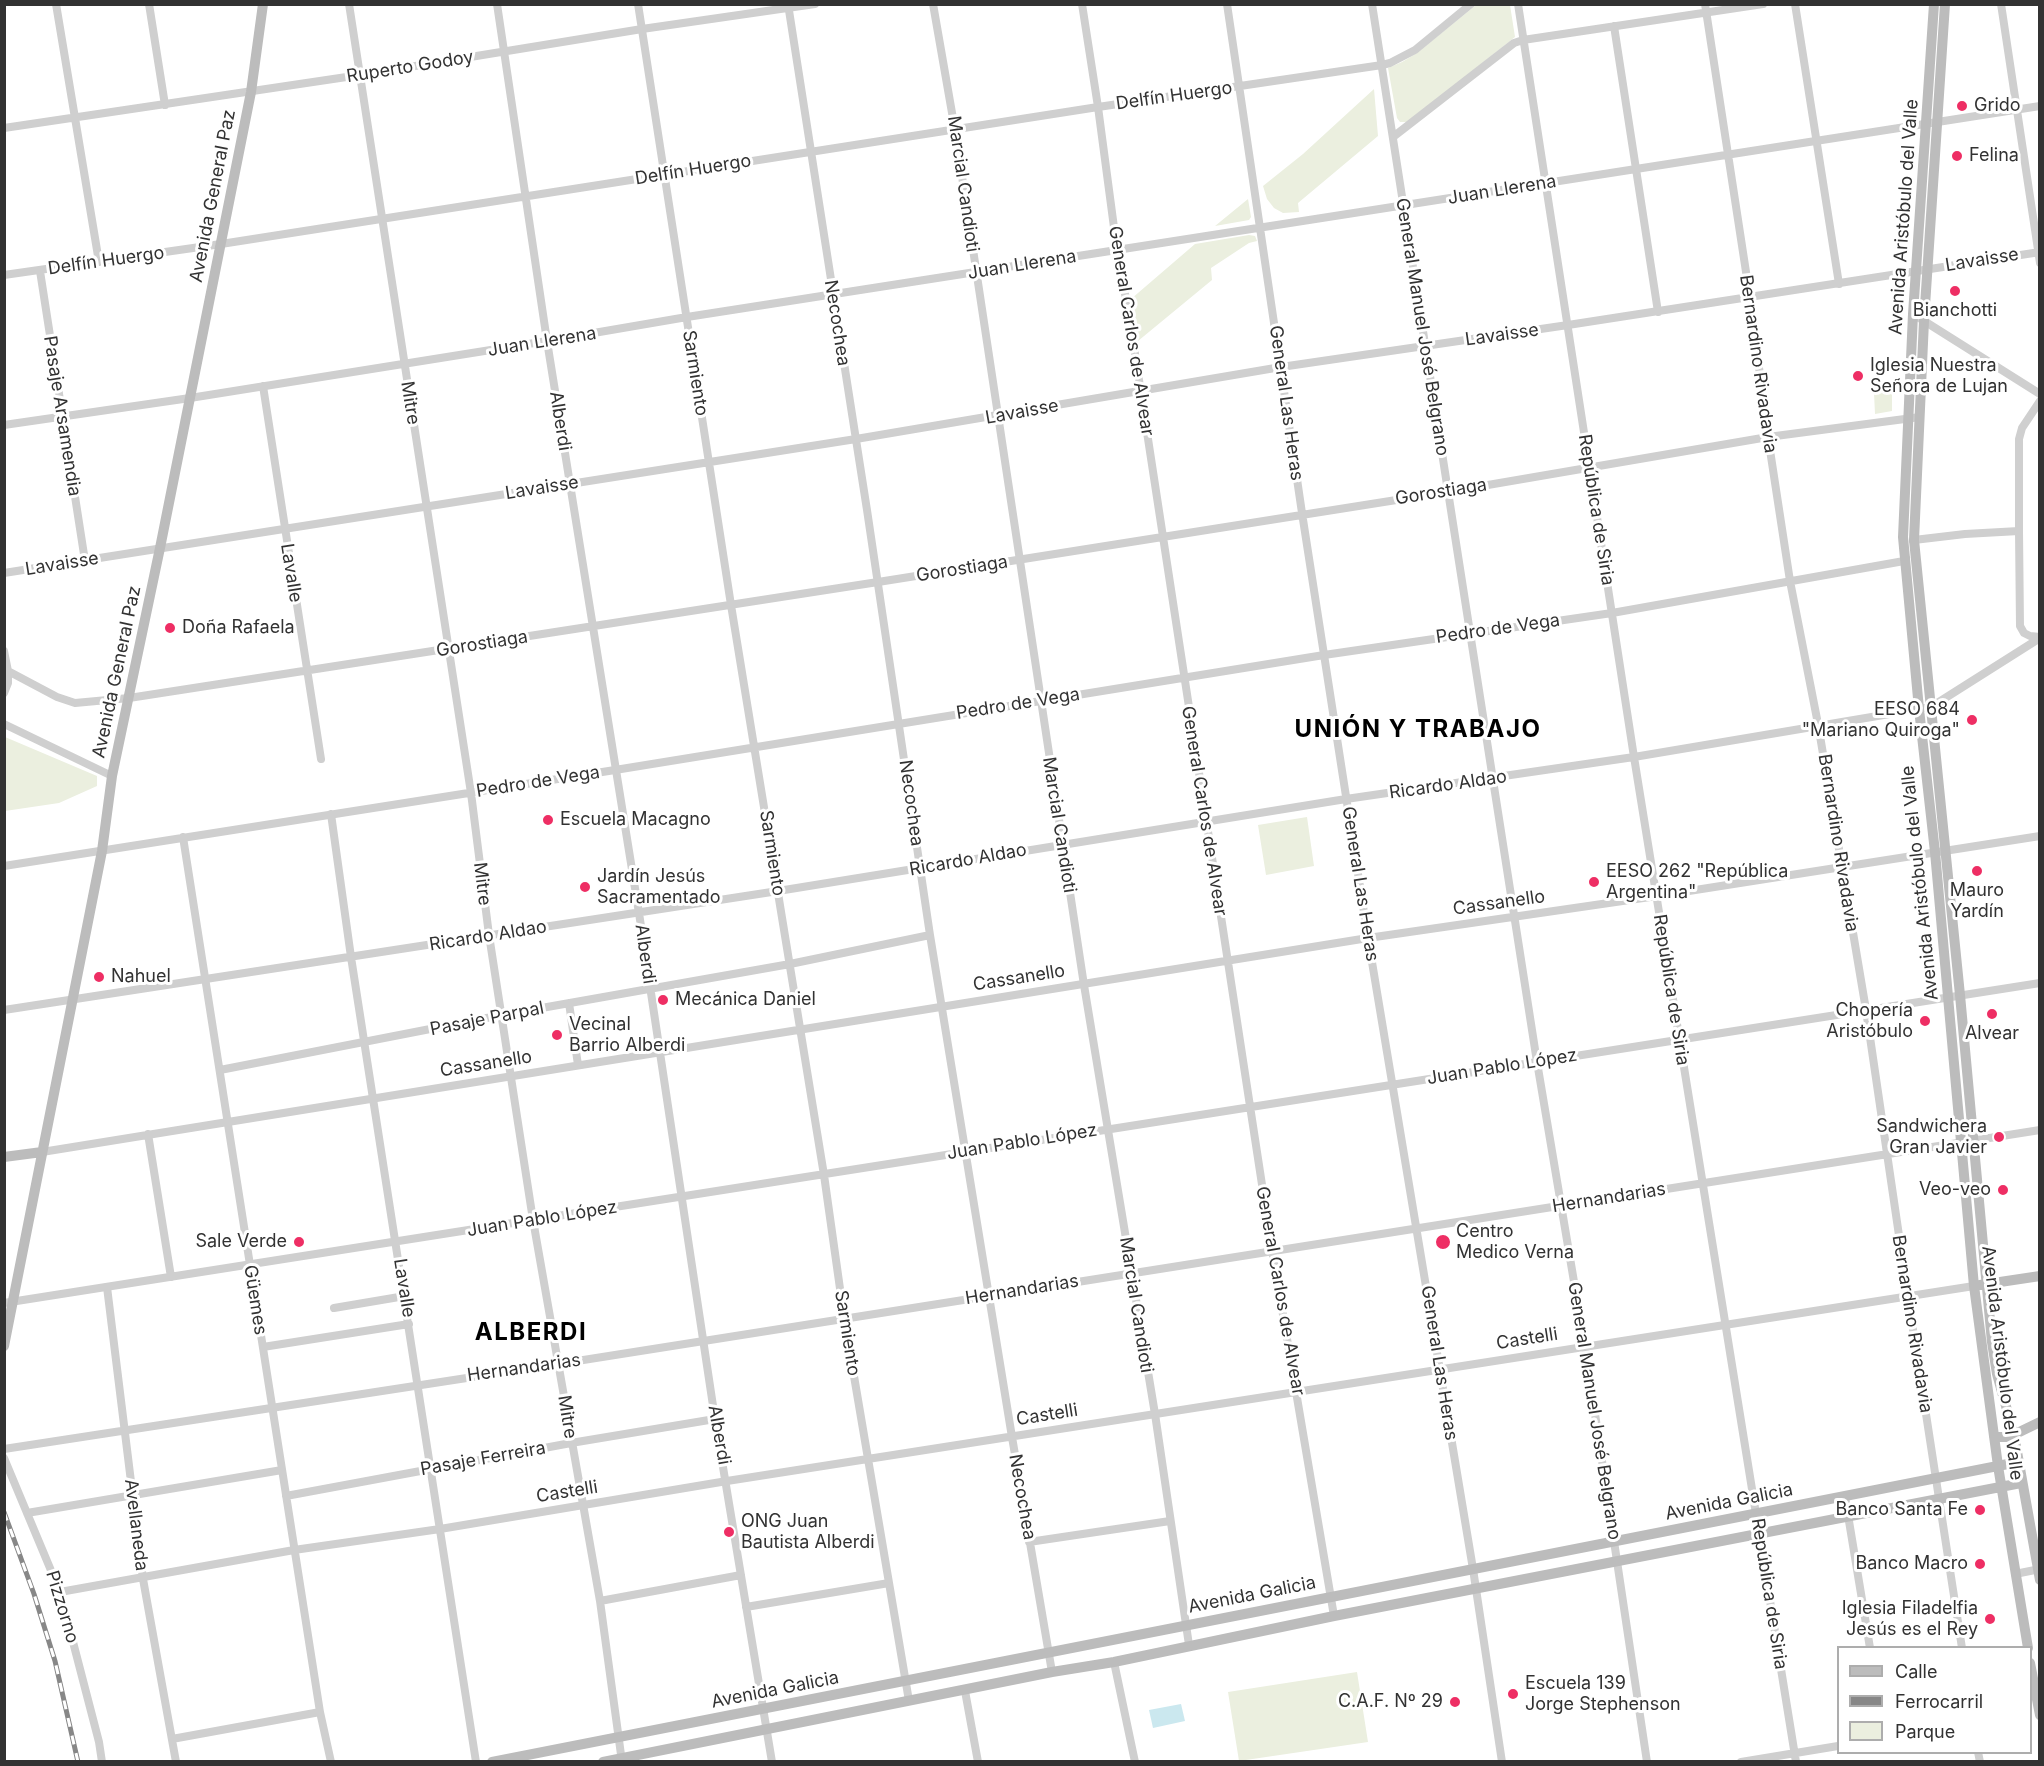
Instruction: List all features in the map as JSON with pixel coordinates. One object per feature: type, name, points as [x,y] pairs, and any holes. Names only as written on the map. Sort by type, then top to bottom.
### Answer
[{"type":"main road","name":"Avenida General Paz","points":[[4,1346],[9,1303],[42,1152],[102,851],[112,776],[251,92],[263,4]]},
{"type":"main road","name":"Avenida Aristóbulo del Valle","points":[[1934,4],[1913,314],[1903,537],[1904,561],[1919,709],[1960,995],[1972,1141],[1979,1286],[2013,1435],[2039,1573]]},
{"type":"main road","name":"Avenida Aristóbulo del Valle","points":[[1945,4],[1924,321],[1914,540],[1931,707],[1948,997],[1961,1143],[1979,1286],[1994,1437],[2028,1646]]},
{"type":"main road","name":"Cassanello","points":[[4,1157],[42,1152]]},
{"type":"main road","name":"Castelli","points":[[1979,1286],[2040,1276]]},
{"type":"main road","points":[[1994,1437],[2004,1438],[2040,1422]]},
{"type":"main road","name":"Avenida Galicia","points":[[492,1761],[764,1710],[1186,1624],[2018,1462]]},
{"type":"main road","name":"Avenida Galicia","points":[[603,1761],[622,1760],[1334,1616],[2021,1484]]},
{"type":"main road","points":[[2032,1669],[2040,1714]]},
{"type":"street","points":[[56,4],[99,262]]},
{"type":"street","points":[[149,4],[165,105]]},
{"type":"street","name":"Mitre","points":[[349,4],[471,793],[489,935],[533,1220],[600,1601],[622,1760]]},
{"type":"street","name":"Alberdi","points":[[497,4],[547,341],[639,913],[715,1419],[772,1761]]},
{"type":"street","name":"Sarmiento","points":[[638,4],[731,605],[824,1174],[844,1317],[909,1701]]},
{"type":"street","name":"Ruperto Godoy","points":[[4,128],[505,53],[788,6],[815,4]]},
{"type":"street","name":"Marcial Candioti","points":[[933,4],[955,130],[1062,844],[1155,1414],[1189,1645]]},
{"type":"street","name":"General Carlos de Alvear","points":[[1082,4],[1117,250],[1141,391],[1272,1250],[1334,1616]]},
{"type":"street","name":"General Las Heras","points":[[1227,4],[1346,799],[1441,1370],[1502,1761]]},
{"type":"street","name":"General Manuel José Belgrano","points":[[1372,4],[1514,917],[1585,1347],[1647,1761]]},
{"type":"street","name":"Delfín Huergo","points":[[4,275],[221,244],[1382,65],[1414,50],[1471,4]]},
{"type":"street","name":"República de Siria","points":[[1518,4],[1634,757],[1795,1757]]},
{"type":"street","name":"Bernardino Rivadavia","points":[[1705,4],[1790,582],[1818,724],[1866,1010],[1962,1646]]},
{"type":"street","points":[[1393,137],[1514,43],[1763,4]]},
{"type":"street","points":[[1795,4],[1839,284]]},
{"type":"street","points":[[2001,4],[2040,263]]},
{"type":"street","name":"Necochea","points":[[788,6],[900,723],[930,934],[1052,1672]]},
{"type":"street","points":[[1614,26],[1658,312]]},
{"type":"street","name":"Juan Llerena","points":[[4,425],[263,387],[687,317],[2040,106]]},
{"type":"street","name":"Lavaisse","points":[[4,573],[999,416],[1281,367],[1658,312],[2039,252]]},
{"type":"street","name":"Pasaje Arsamendia","points":[[40,271],[85,561]]},
{"type":"street","points":[[1913,314],[2040,394]]},
{"type":"street","name":"Lavalle","points":[[263,387],[321,759]]},
{"type":"street","points":[[2040,401],[2022,428],[2019,439],[2020,626],[2024,633],[2040,637]]},
{"type":"street","name":"Gorostiaga","points":[[8,671],[57,697],[75,702],[129,698],[449,650],[1302,513],[1447,492],[1768,437],[1920,417]]},
{"type":"street","points":[[1904,561],[1914,540],[2019,531]]},
{"type":"street","name":"Pedro de Vega","points":[[4,866],[615,770],[1184,677],[1612,613],[1904,561]]},
{"type":"street","points":[[1931,707],[2040,637]]},
{"type":"street","points":[[4,651],[8,671],[8,683],[4,693]]},
{"type":"street","name":"Ricardo Aldao","points":[[4,1011],[639,913],[1346,799],[1634,757],[1818,724],[1931,707]]},
{"type":"street","points":[[4,724],[112,776]]},
{"type":"street","name":"Lavalle","points":[[331,814],[364,1043],[476,1761]]},
{"type":"street","name":"Cassanello","points":[[42,1152],[227,1120],[374,1100],[1368,938],[2040,836]]},
{"type":"street","name":"Güemes","points":[[183,837],[294,1551],[320,1712],[331,1761]]},
{"type":"street","name":"Pasaje Parpal","points":[[220,1070],[502,1015],[790,964],[930,934]]},
{"type":"street","name":"Juan Pablo López","points":[[9,1303],[2040,982]]},
{"type":"street","points":[[568,1003],[578,1065]]},
{"type":"street","name":"Hernandarias","points":[[4,1449],[2040,1130]]},
{"type":"street","points":[[148,1134],[171,1277]]},
{"type":"street","name":"Castelli","points":[[60,1592],[294,1551],[727,1481],[1979,1286]]},
{"type":"street","name":"Avellaneda","points":[[107,1287],[143,1579],[176,1761]]},
{"type":"street","points":[[334,1308],[405,1296]]},
{"type":"street","points":[[263,1347],[409,1324]]},
{"type":"street","name":"Pasaje Ferreira","points":[[286,1496],[431,1468],[715,1419]]},
{"type":"street","name":"Pizzorno","points":[[4,1458],[60,1592],[102,1761]]},
{"type":"street","points":[[27,1513],[282,1470]]},
{"type":"street","points":[[1845,1497],[1870,1646]]},
{"type":"street","points":[[1029,1542],[1170,1521]]},
{"type":"street","points":[[2015,1574],[2039,1573]]},
{"type":"street","points":[[600,1601],[741,1575]]},
{"type":"street","points":[[746,1607],[889,1583]]},
{"type":"street","points":[[1114,1662],[1135,1761]]},
{"type":"street","points":[[965,1690],[978,1761]]},
{"type":"street","points":[[172,1739],[320,1712]]},
{"type":"street","points":[[1741,1761],[1795,1757],[1837,1746]]},
{"type":"green space","points":[[1476,5],[1510,5],[1515,37],[1408,122],[1400,122],[1397,118],[1388,68],[1417,53]]},
{"type":"green space","points":[[1374,89],[1378,136],[1298,203],[1299,212],[1283,213],[1274,208],[1267,199],[1263,186],[1303,154]]},
{"type":"green space","points":[[1248,199],[1251,217],[1249,220],[1215,226]]},
{"type":"green space","points":[[1255,236],[1257,241],[1249,243],[1211,268],[1212,280],[1138,341],[1131,299],[1195,244]]},
{"type":"green space","points":[[1892,390],[1892,411],[1875,414],[1874,393]]},
{"type":"green space","points":[[5,737],[97,776],[97,786],[59,803],[5,811]]},
{"type":"green space","points":[[1307,817],[1314,866],[1266,875],[1258,825]]},
{"type":"green space","points":[[1357,1672],[1368,1742],[1239,1761],[1228,1692]]},
{"type":"water","points":[[1181,1704],[1185,1721],[1153,1728],[1149,1710]]},
{"type":"railway","points":[[4,1512],[34,1594],[55,1661],[78,1762]]},
{"type":"place","name":"Grido","points":[[1962,106]]},
{"type":"place","name":"Felina","points":[[1957,156]]},
{"type":"place","name":"Bianchotti","points":[[1955,291]]},
{"type":"place","name":"Iglesia Nuestra Señora de Lujan","points":[[1858,376]]},
{"type":"place","name":"Doña Rafaela","points":[[170,628]]},
{"type":"place","name":"EESO 684 \"Mariano Quiroga\"","points":[[1972,720]]},
{"type":"place","name":"Escuela Macagno","points":[[548,820]]},
{"type":"place","name":"Mauro Yardín","points":[[1977,871]]},
{"type":"place","name":"EESO 262 \"República Argentina\"","points":[[1594,882]]},
{"type":"place","name":"Jardín Jesús Sacramentado","points":[[585,887]]},
{"type":"place","name":"Nahuel","points":[[99,977]]},
{"type":"place","name":"Mecánica Daniel","points":[[663,1000]]},
{"type":"place","name":"Alvear","points":[[1992,1014]]},
{"type":"place","name":"Chopería Aristóbulo","points":[[1925,1021]]},
{"type":"place","name":"Vecinal Barrio Alberdi","points":[[557,1035]]},
{"type":"place","name":"Sandwichera Gran Javier","points":[[1999,1137]]},
{"type":"place","name":"Veo-veo","points":[[2003,1190]]},
{"type":"place","name":"Sale Verde","points":[[299,1242]]},
{"type":"place","name":"Centro Medico Verna","points":[[1443,1242]]},
{"type":"place","name":"Banco Santa Fe","points":[[1980,1510]]},
{"type":"place","name":"ONG Juan Bautista Alberdi","points":[[729,1532]]},
{"type":"place","name":"Banco Macro","points":[[1980,1564]]},
{"type":"place","name":"Iglesia Filadelfia Jesús es el Rey","points":[[1990,1619]]},
{"type":"place","name":"Escuela 139 Jorge Stephenson","points":[[1513,1694]]},
{"type":"place","name":"C.A.F. Nº 29","points":[[1455,1702]]},
{"type":"district","name":"UNIÓN Y TRABAJO","points":[[1418,730]]},
{"type":"district","name":"ALBERDI","points":[[531,1333]]}]
